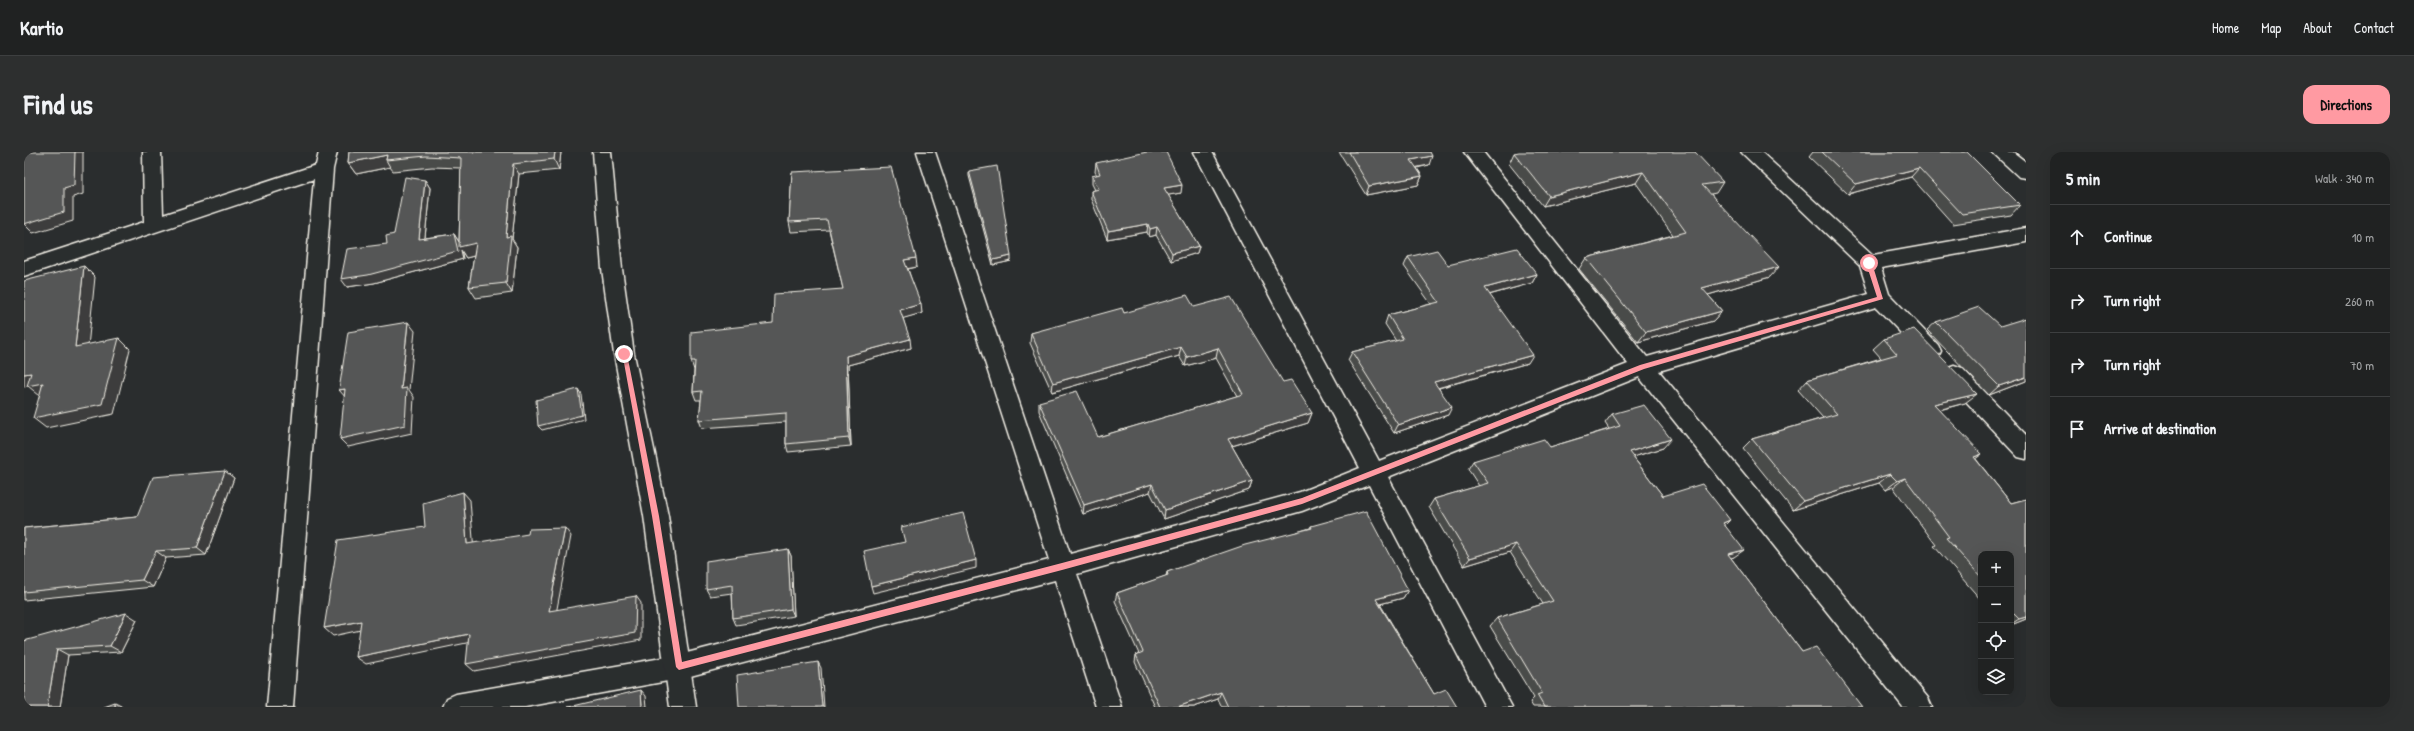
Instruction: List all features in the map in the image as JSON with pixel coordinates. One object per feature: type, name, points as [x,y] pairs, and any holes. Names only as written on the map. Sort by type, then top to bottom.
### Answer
[{"type":"street","points":[[152,152],[154,226]]},
{"type":"street","points":[[602,152],[612,269],[624,354],[656,516],[679,667],[683,707]]},
{"type":"street","points":[[926,152],[1109,707]]},
{"type":"street","points":[[1203,152],[1499,707]]},
{"type":"street","points":[[1473,152],[1643,367],[1919,707]]},
{"type":"street","points":[[1750,152],[1869,263],[1880,298],[2026,450]]},
{"type":"street","points":[[2001,152],[2026,172]]},
{"type":"street","points":[[24,269],[154,226],[326,160],[280,707]]},
{"type":"street","points":[[1869,263],[2026,235]]},
{"type":"street","points":[[456,707],[679,667],[1302,501],[1643,367],[1880,298]]},
{"type":"building","points":[[24,152],[75,152],[74,185],[64,188],[64,212],[24,224]]},
{"type":"building","points":[[349,152],[555,152],[554,159],[513,164],[506,237],[511,236],[506,283],[469,287],[476,243],[459,247],[461,158],[426,156],[386,160],[387,155],[348,163]]},
{"type":"building","points":[[1147,152],[1166,152],[1182,185],[1164,188],[1199,246],[1172,253],[1157,227],[1150,229],[1148,224],[1108,231],[1091,191],[1099,189],[1092,176],[1100,174],[1096,163]]},
{"type":"building","points":[[1349,152],[1430,152],[1432,156],[1411,160],[1422,176],[1369,186]]},
{"type":"building","points":[[1695,152],[1723,182],[1702,185],[1779,267],[1702,288],[1722,311],[1646,332],[1586,258],[1686,232],[1643,172],[1549,196],[1514,153]]},
{"type":"building","points":[[1822,152],[1967,152],[2020,205],[1962,214],[1919,168],[1856,184]]},
{"type":"building","points":[[997,166],[1011,256],[993,260],[969,171]]},
{"type":"building","points":[[891,167],[916,258],[904,260],[921,304],[900,310],[910,339],[846,356],[849,438],[786,444],[786,413],[699,420],[702,391],[693,392],[695,361],[691,361],[691,332],[773,323],[774,294],[843,289],[827,220],[789,222],[792,172]]},
{"type":"building","points":[[405,177],[425,180],[419,239],[454,234],[458,251],[368,275],[341,279],[347,249],[387,244],[386,236],[394,234]]},
{"type":"building","points":[[1517,248],[1537,274],[1485,288],[1533,355],[1434,382],[1452,407],[1398,425],[1352,352],[1403,339],[1388,315],[1439,302],[1408,257],[1437,250],[1448,265]]},
{"type":"building","points":[[84,266],[75,347],[119,338],[102,404],[33,418],[43,383],[27,386],[31,373],[24,374],[24,281]]},
{"type":"building","points":[[1187,295],[1194,307],[1231,297],[1283,382],[1291,380],[1312,413],[1228,439],[1252,481],[1165,510],[1152,484],[1084,505],[1039,402],[1077,391],[1098,437],[1243,394],[1218,348],[1187,357],[1181,347],[1053,383],[1031,333],[1122,308],[1124,313]]},
{"type":"building","points":[[1979,307],[2000,326],[2026,318],[2026,377],[1999,386],[1936,322]]},
{"type":"building","points":[[408,322],[401,389],[407,388],[405,425],[340,439],[345,389],[339,390],[348,332]]},
{"type":"building","points":[[1914,329],[1977,394],[1934,404],[1982,454],[1974,457],[2011,503],[2026,499],[2026,617],[2019,619],[2014,614],[2014,551],[1978,551],[1978,574],[1946,538],[1949,537],[1905,478],[1897,481],[1890,474],[1803,501],[1752,439],[1837,414],[1807,380],[1897,354],[1884,339]]},
{"type":"building","points":[[578,389],[582,415],[538,426],[536,400]]},
{"type":"building","points":[[1644,405],[1671,439],[1629,452],[1663,496],[1702,484],[1730,520],[1723,523],[1744,550],[1728,554],[1802,652],[1816,647],[1862,707],[1544,707],[1537,695],[1542,693],[1497,618],[1553,601],[1516,544],[1470,558],[1434,499],[1488,483],[1473,461],[1544,439],[1550,447],[1620,426],[1612,414]]},
{"type":"building","points":[[225,471],[197,548],[156,551],[142,580],[24,592],[24,528],[137,517],[153,477]]},
{"type":"building","points":[[463,492],[467,544],[528,534],[529,529],[565,528],[549,611],[636,596],[635,633],[466,664],[469,634],[356,657],[361,621],[324,628],[338,540],[425,527],[423,503]]},
{"type":"building","points":[[1366,511],[1408,590],[1376,599],[1434,694],[1446,689],[1457,707],[1228,707],[1221,692],[1177,707],[1160,707],[1136,655],[1143,652],[1117,593],[1168,575],[1167,572],[1245,545],[1312,528],[1311,526]]},
{"type":"building","points":[[963,513],[976,560],[871,586],[864,551],[905,542],[901,527]]},
{"type":"building","points":[[788,549],[791,609],[733,618],[732,585],[706,589],[706,561]]},
{"type":"building","points":[[126,613],[110,646],[57,649],[47,707],[24,707],[24,641]]},
{"type":"building","points":[[818,662],[822,707],[739,707],[737,675]]},
{"type":"building","points":[[641,690],[642,707],[569,707]]},
{"type":"building","points":[[115,703],[115,707],[104,707]]},
{"type":"route","points":[[624,354],[656,516],[679,667],[1302,501],[1643,367],[1880,298],[1869,263]]}]
